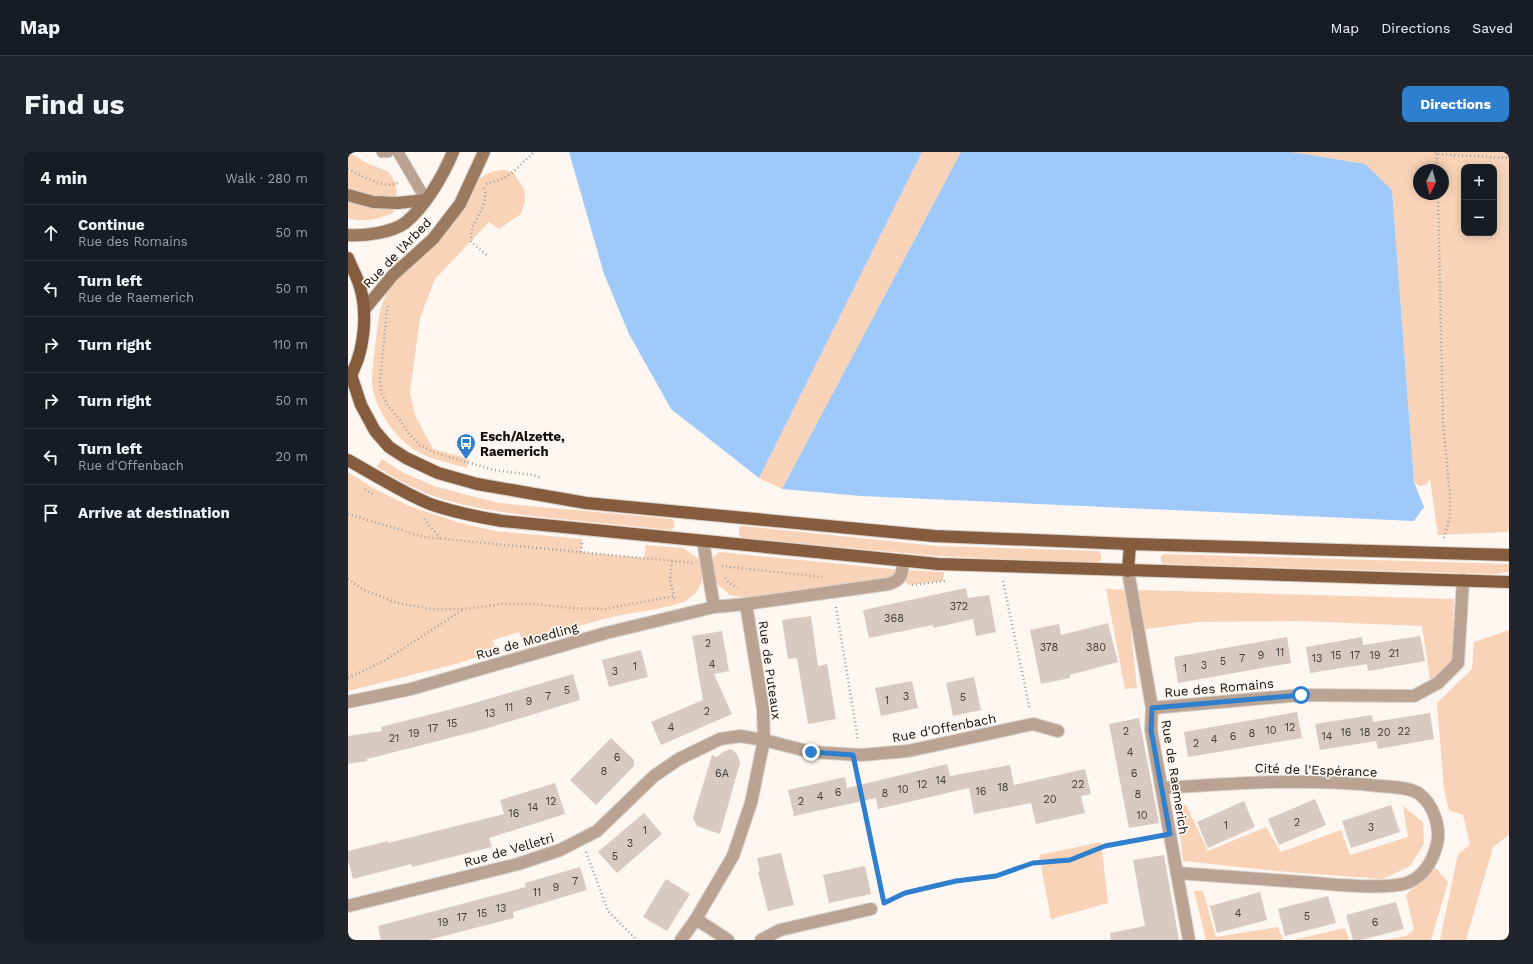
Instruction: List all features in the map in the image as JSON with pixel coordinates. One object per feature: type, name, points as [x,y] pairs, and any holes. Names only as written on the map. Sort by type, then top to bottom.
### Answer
[{"type":"main road","name":"Rue de l'Arbed","points":[[348,235],[382,233],[404,224],[426,200],[441,178],[453,152]]},
{"type":"main road","name":"Rue de l'Arbed","points":[[364,310],[393,275],[433,239],[460,204],[484,152]]},
{"type":"main road","points":[[348,195],[373,202],[397,203],[426,200]]},
{"type":"main road","points":[[348,258],[359,282],[364,310],[364,332],[361,347],[350,377],[368,420],[375,431],[389,447],[406,458],[438,473],[477,484],[586,503],[934,536],[1130,544],[1509,555]]},
{"type":"main road","points":[[348,460],[395,487],[430,504],[466,514],[502,521],[903,562],[1128,571],[1496,582],[1509,581]]},
{"type":"main road","points":[[1128,571],[1130,544]]},
{"type":"main road","points":[[1486,554],[1509,551]]},
{"type":"street","points":[[703,541],[714,607],[889,584],[896,582],[900,577],[903,562]]},
{"type":"street","name":"Rue de Raemerich","points":[[1128,571],[1152,708],[1151,730],[1189,940]]},
{"type":"street","name":"Rue des Romains","points":[[1152,708],[1301,695],[1414,696],[1438,683],[1458,663],[1463,580]]},
{"type":"street","name":"Rue de Puteaux","points":[[681,940],[696,919],[733,856],[751,803],[764,740],[763,709],[750,603]]},
{"type":"street","name":"Rue de Moedling","points":[[348,702],[411,689],[606,633],[714,607]]},
{"type":"street","name":"Rue d'Offenbach","points":[[764,740],[811,752],[857,755],[908,751],[1033,724],[1058,731]]},
{"type":"street","name":"Rue de Velletri","points":[[348,906],[518,864],[560,850],[597,831],[654,776],[679,759],[720,739],[740,736],[764,740]]},
{"type":"street","name":"Cité de l'Espérance","points":[[1162,788],[1260,781],[1349,783],[1407,789],[1418,793],[1430,806],[1438,825],[1438,842],[1434,856],[1426,870],[1409,882],[1391,886],[1348,885],[1177,873]]},
{"type":"street","points":[[761,940],[780,930],[871,909]]},
{"type":"street","points":[[696,919],[728,940]]},
{"type":"lane","points":[[382,152],[388,152]]},
{"type":"lane","points":[[398,152],[426,200]]},
{"type":"path","points":[[481,188],[483,185],[504,178],[513,172],[533,154],[532,152]]},
{"type":"path","points":[[1437,164],[1436,153],[1509,158]]},
{"type":"path","points":[[348,168],[360,176],[383,185],[396,184],[412,174]]},
{"type":"path","points":[[483,185],[486,192],[480,213],[472,230],[471,242],[488,256]]},
{"type":"path","points":[[1436,538],[1444,539],[1450,516],[1450,496],[1444,423],[1438,200]]},
{"type":"path","points":[[389,304],[387,309],[380,382],[382,394],[388,406],[409,434],[420,445],[433,452],[494,470],[533,475],[547,481]]},
{"type":"path","points":[[348,514],[424,537],[706,564],[832,578],[857,755],[884,903]]},
{"type":"path","points":[[420,517],[424,519],[440,539]]},
{"type":"path","points":[[672,561],[670,580],[679,615]]},
{"type":"path","points":[[722,566],[723,570]]},
{"type":"path","points":[[724,575],[728,582],[735,588],[744,590],[752,589],[750,603]]},
{"type":"path","points":[[1002,578],[1033,724]]},
{"type":"path","points":[[348,579],[364,590],[397,603],[432,609],[465,609],[502,604],[517,604],[605,609],[674,596]]},
{"type":"path","points":[[348,678],[384,661],[465,609]]},
{"type":"path","points":[[871,909],[905,893],[956,881],[996,876],[1033,863],[1070,860],[1105,846],[1170,834]]},
{"type":"path","points":[[581,839],[608,911],[637,940]]},
{"type":"shaded area","points":[[348,152],[367,163],[389,172],[396,184],[397,203],[393,213],[371,220],[348,218]]},
{"type":"shaded area","points":[[922,152],[961,152],[782,489],[759,478]]},
{"type":"shaded area","points":[[1291,152],[1509,152],[1509,532],[1438,535],[1430,479],[1426,485],[1419,486],[1414,482],[1392,190]]},
{"type":"shaded area","points":[[504,170],[513,172],[524,189],[525,201],[521,214],[499,229],[489,222],[435,279],[420,318],[410,392],[415,415],[433,449],[469,459],[467,468],[418,452],[410,447],[394,431],[381,411],[373,390],[372,376],[375,347],[382,304],[393,283],[442,238],[461,213],[477,182],[486,174]]},
{"type":"shaded area","points":[[382,459],[402,472],[434,486],[498,503],[672,519],[674,522],[674,528],[671,530],[529,516],[465,505],[433,496],[398,479],[377,467]]},
{"type":"shaded area","points":[[348,472],[373,488],[409,506],[460,523],[495,531],[582,539],[581,552],[644,558],[646,545],[683,548],[706,564],[719,552],[902,570],[944,572],[943,581],[909,585],[900,577],[745,598],[730,595],[716,583],[707,568],[698,589],[689,599],[683,602],[665,607],[624,614],[581,625],[523,643],[519,632],[493,640],[496,651],[459,663],[348,691]]},
{"type":"shaded area","points":[[743,526],[937,546],[1098,551],[1101,554],[1101,560],[1097,563],[937,556],[743,538],[739,535],[739,527]]},
{"type":"shaded area","points":[[1164,554],[1509,564],[1509,572],[1496,574],[1163,564],[1161,561],[1161,556]]},
{"type":"shaded area","points":[[1106,589],[1454,599],[1452,662],[1435,678],[1430,679],[1422,626],[1300,621],[1199,622],[1131,631],[1137,688],[1125,689]]},
{"type":"shaded area","points":[[1509,630],[1509,835],[1493,847],[1466,940],[1440,940],[1458,854],[1470,845],[1463,815],[1449,810],[1444,789],[1437,703],[1472,669],[1474,642]]},
{"type":"shaded area","points":[[1177,804],[1186,805],[1208,851],[1266,827],[1281,852],[1341,830],[1350,855],[1408,837],[1403,806],[1423,822],[1424,844],[1410,866],[1383,879],[1287,872],[1183,861]]},
{"type":"shaded area","points":[[1101,842],[1108,903],[1051,919],[1039,855]]},
{"type":"shaded area","points":[[1435,867],[1448,882],[1431,940],[1384,940],[1406,936],[1414,930],[1406,895]]},
{"type":"shaded area","points":[[1194,891],[1203,891],[1216,937],[1278,927],[1283,940],[1206,940]]},
{"type":"shaded area","points":[[1345,928],[1349,940],[1293,940]]},
{"type":"water","points":[[569,152],[922,152],[759,478],[671,409],[629,334],[604,274]]},
{"type":"water","points":[[961,152],[1291,152],[1365,164],[1392,190],[1414,482],[1424,507],[1414,521],[861,496],[782,489]]},
{"type":"building","points":[[966,588],[968,598],[989,595],[996,632],[976,636],[973,619],[933,628],[933,625],[869,638],[863,610]]},
{"type":"building","points":[[811,616],[818,666],[827,664],[836,719],[808,724],[797,658],[788,659],[782,620]]},
{"type":"building","points":[[1108,623],[1118,662],[1070,675],[1070,678],[1041,684],[1030,630],[1059,624],[1061,635]]},
{"type":"building","points":[[722,631],[729,671],[714,674],[732,714],[661,745],[651,722],[703,700],[692,636]]},
{"type":"building","points":[[1420,636],[1425,661],[1368,671],[1367,664],[1310,673],[1306,647],[1362,637],[1363,645]]},
{"type":"building","points":[[1287,637],[1291,663],[1178,683],[1174,657]]},
{"type":"building","points":[[641,650],[648,677],[609,687],[602,660]]},
{"type":"building","points":[[573,674],[580,700],[485,729],[367,759],[367,761],[348,764],[348,736],[382,731],[381,727],[471,704]]},
{"type":"building","points":[[974,677],[981,710],[953,716],[946,683]]},
{"type":"building","points":[[912,681],[918,708],[881,716],[875,688]]},
{"type":"building","points":[[1297,712],[1302,738],[1188,757],[1184,732]]},
{"type":"building","points":[[1430,713],[1434,739],[1378,749],[1376,741],[1320,750],[1315,724],[1372,715],[1373,722]]},
{"type":"building","points":[[1139,718],[1159,823],[1129,828],[1109,724]]},
{"type":"building","points":[[611,738],[634,760],[634,766],[596,805],[570,780]]},
{"type":"building","points":[[731,749],[737,754],[740,763],[720,834],[697,826],[693,818],[712,755],[717,757],[723,752]]},
{"type":"building","points":[[947,764],[950,776],[1010,765],[1014,785],[1085,769],[1091,794],[1081,796],[1085,813],[1036,824],[1031,803],[974,814],[969,788],[878,809],[876,798],[794,816],[788,790],[845,777],[847,788]]},
{"type":"building","points":[[555,783],[565,814],[489,838],[492,847],[412,867],[411,864],[353,879],[348,860],[348,851],[388,841],[388,843],[504,814],[500,800]]},
{"type":"building","points":[[1315,799],[1326,825],[1279,845],[1268,819]]},
{"type":"building","points":[[1244,801],[1255,827],[1208,848],[1197,822]]},
{"type":"building","points":[[1391,805],[1400,832],[1351,848],[1342,821]]},
{"type":"building","points":[[644,813],[662,834],[617,873],[598,852]]},
{"type":"building","points":[[781,853],[794,905],[768,911],[758,872],[760,871],[757,858]]},
{"type":"building","points":[[1164,855],[1179,940],[1111,940],[1110,933],[1145,926],[1133,860]]},
{"type":"building","points":[[865,866],[871,894],[829,903],[823,875]]},
{"type":"building","points":[[580,867],[587,890],[513,912],[514,918],[428,940],[381,940],[378,926],[526,887],[525,883]]},
{"type":"building","points":[[666,879],[690,894],[667,931],[643,917]]},
{"type":"building","points":[[1260,892],[1267,920],[1217,933],[1210,906]]},
{"type":"building","points":[[1328,896],[1336,923],[1285,936],[1278,909]]},
{"type":"building","points":[[1396,902],[1404,929],[1361,940],[1353,940],[1346,915]]},
{"type":"place","name":"Esch/Alzette, Raemerich","points":[[466,460]]},
{"type":"route","points":[[811,752],[853,755],[884,903],[905,893],[956,881],[996,876],[1033,863],[1070,860],[1105,846],[1170,834],[1151,730],[1152,708],[1301,695]]}]
